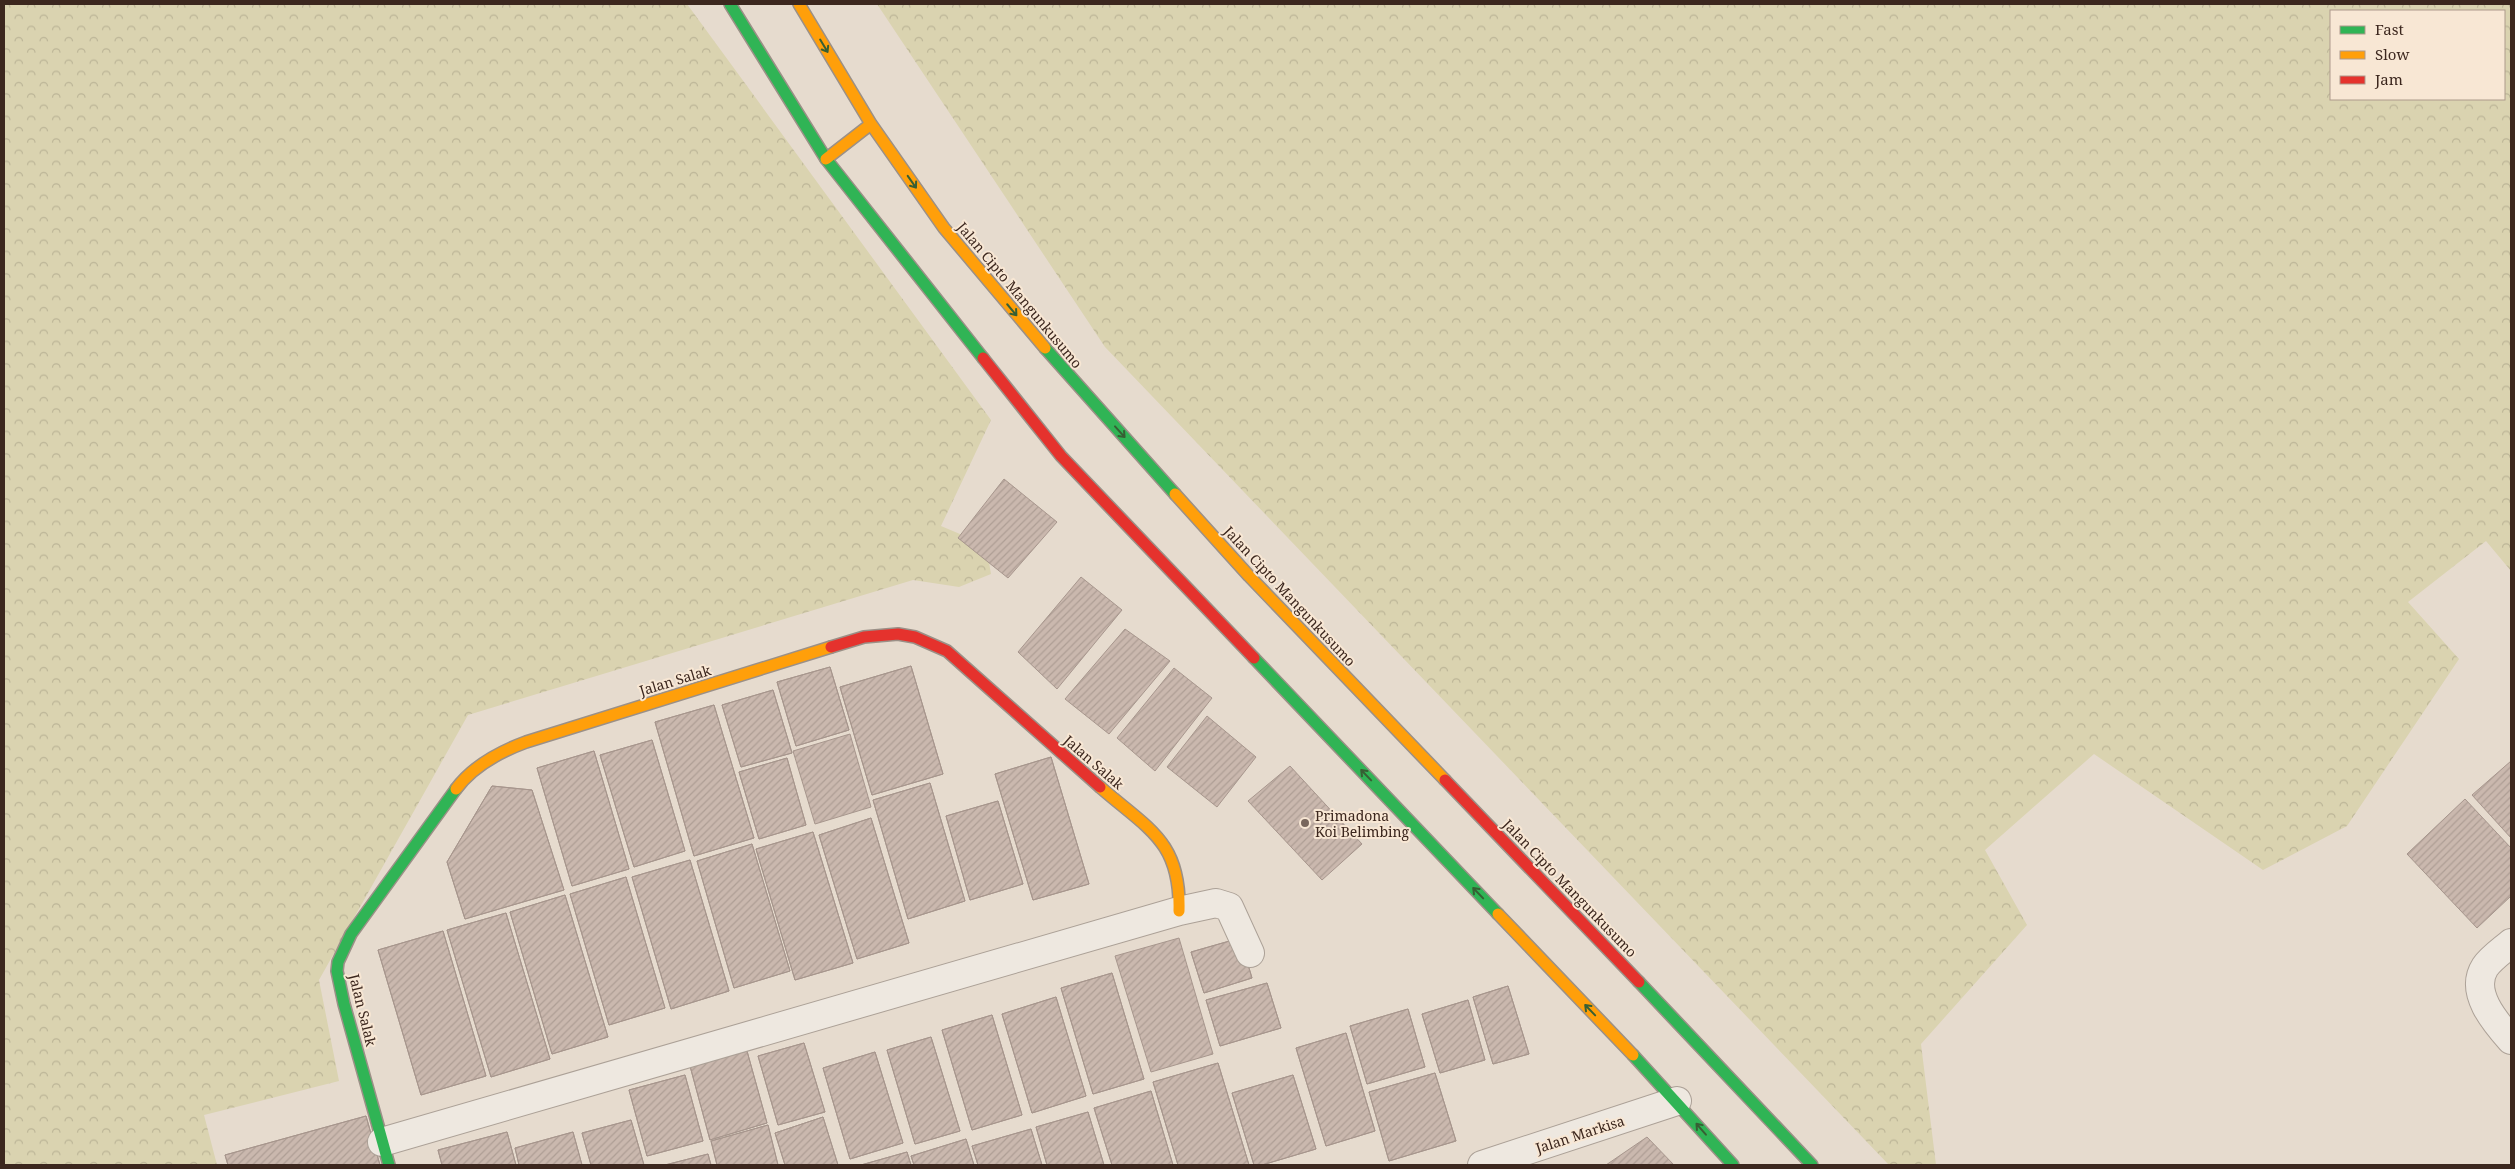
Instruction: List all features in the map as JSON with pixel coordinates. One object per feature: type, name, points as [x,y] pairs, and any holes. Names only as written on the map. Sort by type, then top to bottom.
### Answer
[{"type":"street","points":[[730,4],[826,160],[1062,456],[1677,1101],[1733,1165]]},
{"type":"street","name":"Jalan Cipto Mangunkusumo","points":[[799,4],[871,124],[944,228],[1030,331],[1249,576],[1812,1165]]},
{"type":"street","points":[[826,160],[871,124]]},
{"type":"street","name":"Jalan Salak","points":[[386,1154],[344,1004],[337,971],[338,962],[351,934],[462,781],[484,761],[508,748],[864,637],[897,632],[922,637],[947,651],[1163,842],[1174,861],[1180,884],[1180,911]]},
{"type":"street","points":[[386,1154],[1180,911],[1216,903],[1229,907],[1250,953]]},
{"type":"street","points":[[2511,943],[2486,966],[2480,977],[2480,993],[2496,1022],[2511,1040]]},
{"type":"street","name":"Jalan Markisa","points":[[1482,1165],[1677,1101]]},
{"type":"green space","points":[[4,4],[687,4],[991,420],[941,526],[986,545],[991,574],[959,587],[913,580],[468,715],[319,980],[339,1081],[204,1115],[217,1165],[4,1165]]},
{"type":"green space","points":[[877,4],[2511,4],[2511,571],[2486,541],[2408,602],[2459,659],[2347,826],[2263,870],[2094,754],[1985,850],[2027,925],[1921,1044],[1936,1165],[1889,1165],[1105,347]]},
{"type":"building","points":[[1004,479],[1057,522],[1008,578],[958,538]]},
{"type":"building","points":[[1081,577],[1122,610],[1057,689],[1018,652]]},
{"type":"building","points":[[1125,629],[1170,661],[1109,734],[1065,699]]},
{"type":"building","points":[[911,666],[943,774],[872,795],[840,687]]},
{"type":"building","points":[[911,666],[943,774],[872,795],[840,687]]},
{"type":"building","points":[[830,667],[849,730],[796,746],[777,682]]},
{"type":"building","points":[[830,667],[849,730],[796,746],[777,682]]},
{"type":"building","points":[[1174,668],[1212,698],[1155,771],[1117,738]]},
{"type":"building","points":[[773,690],[792,753],[741,767],[722,705]]},
{"type":"building","points":[[773,690],[792,753],[741,767],[722,705]]},
{"type":"building","points":[[714,705],[754,838],[694,856],[655,722]]},
{"type":"building","points":[[714,705],[754,838],[694,856],[655,722]]},
{"type":"building","points":[[1207,716],[1256,757],[1217,807],[1167,767]]},
{"type":"building","points":[[850,734],[871,807],[815,824],[793,751]]},
{"type":"building","points":[[652,740],[685,851],[634,867],[600,755]]},
{"type":"building","points":[[652,740],[685,851],[634,867],[600,755]]},
{"type":"building","points":[[594,751],[629,869],[572,886],[537,768]]},
{"type":"building","points":[[594,751],[629,869],[572,886],[537,768]]},
{"type":"building","points":[[1051,757],[1089,884],[1033,900],[995,774]]},
{"type":"building","points":[[1051,757],[1089,884],[1033,900],[995,774]]},
{"type":"building","points":[[787,758],[806,825],[759,839],[739,772]]},
{"type":"building","points":[[787,758],[806,825],[759,839],[739,772]]},
{"type":"building","points":[[2511,761],[2511,838],[2472,795]]},
{"type":"building","name":"Primadona Koi Belimbing","points":[[1290,766],[1362,844],[1322,880],[1248,801]]},
{"type":"building","points":[[930,783],[965,901],[908,919],[873,800]]},
{"type":"building","points":[[930,783],[965,901],[908,919],[873,800]]},
{"type":"building","points":[[492,786],[532,790],[564,890],[465,919],[447,862]]},
{"type":"building","points":[[492,786],[532,790],[564,890],[465,919],[447,862]]},
{"type":"building","points":[[2465,799],[2511,848],[2511,896],[2477,928],[2407,854]]},
{"type":"building","points":[[998,801],[1023,884],[970,900],[946,816]]},
{"type":"building","points":[[998,801],[1023,884],[970,900],[946,816]]},
{"type":"building","points":[[871,818],[909,943],[857,959],[819,835]]},
{"type":"building","points":[[871,818],[909,943],[857,959],[819,835]]},
{"type":"building","points":[[813,832],[853,963],[795,980],[756,849]]},
{"type":"building","points":[[813,832],[853,963],[795,980],[756,849]]},
{"type":"building","points":[[752,844],[790,971],[734,988],[697,861]]},
{"type":"building","points":[[752,844],[790,971],[734,988],[697,861]]},
{"type":"building","points":[[690,860],[729,991],[671,1009],[632,877]]},
{"type":"building","points":[[690,860],[729,991],[671,1009],[632,877]]},
{"type":"building","points":[[626,877],[665,1008],[609,1025],[570,894]]},
{"type":"building","points":[[626,877],[665,1008],[609,1025],[570,894]]},
{"type":"building","points":[[565,895],[608,1037],[552,1054],[510,912]]},
{"type":"building","points":[[565,895],[608,1037],[552,1054],[510,912]]},
{"type":"building","points":[[506,913],[550,1059],[491,1077],[447,930]]},
{"type":"building","points":[[506,913],[550,1059],[491,1077],[447,930]]},
{"type":"building","points":[[443,931],[486,1076],[421,1095],[378,950]]},
{"type":"building","points":[[443,931],[486,1076],[421,1095],[378,950]]},
{"type":"building","points":[[1179,938],[1213,1054],[1151,1072],[1115,956]]},
{"type":"building","points":[[1240,938],[1252,978],[1204,993],[1191,952]]},
{"type":"building","points":[[1240,938],[1252,978],[1204,993],[1191,952]]},
{"type":"building","points":[[1112,973],[1144,1079],[1093,1094],[1061,988]]},
{"type":"building","points":[[1112,973],[1144,1079],[1093,1094],[1061,988]]},
{"type":"building","points":[[1267,983],[1281,1028],[1220,1046],[1206,1000]]},
{"type":"building","points":[[1267,983],[1281,1028],[1220,1046],[1206,1000]]},
{"type":"building","points":[[1508,986],[1529,1054],[1493,1064],[1473,997]]},
{"type":"building","points":[[1508,986],[1529,1054],[1493,1064],[1473,997]]},
{"type":"building","points":[[1056,997],[1086,1096],[1032,1113],[1002,1014]]},
{"type":"building","points":[[1056,997],[1086,1096],[1032,1113],[1002,1014]]},
{"type":"building","points":[[1468,1000],[1485,1060],[1440,1073],[1422,1014]]},
{"type":"building","points":[[1468,1000],[1485,1060],[1440,1073],[1422,1014]]},
{"type":"building","points":[[1408,1009],[1425,1067],[1367,1084],[1350,1026]]},
{"type":"building","points":[[1408,1009],[1425,1067],[1367,1084],[1350,1026]]},
{"type":"building","points":[[992,1015],[1022,1115],[972,1130],[942,1030]]},
{"type":"building","points":[[992,1015],[1022,1115],[972,1130],[942,1030]]},
{"type":"building","points":[[1346,1033],[1375,1131],[1326,1146],[1296,1048]]},
{"type":"building","points":[[1346,1033],[1375,1131],[1326,1146],[1296,1048]]},
{"type":"building","points":[[931,1037],[960,1131],[915,1144],[887,1050]]},
{"type":"building","points":[[931,1037],[960,1131],[915,1144],[887,1050]]},
{"type":"building","points":[[804,1043],[825,1112],[778,1125],[758,1056]]},
{"type":"building","points":[[804,1043],[825,1112],[778,1125],[758,1056]]},
{"type":"building","points":[[747,1051],[767,1123],[710,1140],[690,1066]]},
{"type":"building","points":[[747,1051],[767,1123],[710,1140],[690,1066]]},
{"type":"building","points":[[875,1052],[903,1143],[850,1159],[823,1068]]},
{"type":"building","points":[[875,1052],[903,1143],[850,1159],[823,1068]]},
{"type":"building","points":[[1218,1063],[1249,1165],[1178,1165],[1153,1082]]},
{"type":"building","points":[[1218,1063],[1249,1165],[1178,1165],[1153,1082]]},
{"type":"building","points":[[1435,1073],[1456,1141],[1389,1161],[1369,1092]]},
{"type":"building","points":[[1435,1073],[1456,1141],[1389,1161],[1369,1092]]},
{"type":"building","points":[[685,1075],[703,1141],[647,1156],[629,1090]]},
{"type":"building","points":[[685,1075],[703,1141],[647,1156],[629,1090]]},
{"type":"building","points":[[1293,1075],[1316,1149],[1262,1165],[1254,1165],[1232,1093]]},
{"type":"building","points":[[1293,1075],[1316,1149],[1262,1165],[1254,1165],[1232,1093]]},
{"type":"building","points":[[1151,1091],[1173,1165],[1112,1165],[1094,1108]]},
{"type":"building","points":[[1151,1091],[1173,1165],[1112,1165],[1094,1108]]},
{"type":"building","points":[[1088,1112],[1104,1165],[1047,1165],[1036,1127]]},
{"type":"building","points":[[1088,1112],[1104,1165],[1047,1165],[1036,1127]]},
{"type":"building","points":[[366,1116],[380,1165],[228,1165],[225,1155]]},
{"type":"building","points":[[366,1116],[380,1165],[228,1165],[225,1155]]},
{"type":"building","points":[[823,1117],[838,1165],[785,1165],[775,1133]]},
{"type":"building","points":[[823,1117],[838,1165],[785,1165],[775,1133]]},
{"type":"building","points":[[631,1120],[644,1165],[591,1165],[582,1133]]},
{"type":"building","points":[[631,1120],[644,1165],[591,1165],[582,1133]]},
{"type":"building","points":[[768,1125],[778,1165],[717,1165],[711,1141]]},
{"type":"building","points":[[768,1125],[778,1165],[717,1165],[711,1141]]},
{"type":"building","points":[[1031,1129],[1042,1165],[978,1165],[972,1146]]},
{"type":"building","points":[[1031,1129],[1042,1165],[978,1165],[972,1146]]},
{"type":"building","points":[[507,1132],[516,1165],[442,1165],[438,1150]]},
{"type":"building","points":[[507,1132],[516,1165],[442,1165],[438,1150]]},
{"type":"building","points":[[573,1132],[582,1165],[519,1165],[515,1148]]},
{"type":"building","points":[[573,1132],[582,1165],[519,1165],[515,1148]]},
{"type":"building","points":[[1647,1137],[1674,1165],[1606,1165]]},
{"type":"building","points":[[966,1139],[974,1165],[914,1165],[911,1156]]},
{"type":"building","points":[[966,1139],[974,1165],[914,1165],[911,1156]]},
{"type":"building","points":[[907,1152],[911,1165],[861,1165]]},
{"type":"building","points":[[907,1152],[911,1165],[861,1165]]},
{"type":"building","points":[[708,1154],[711,1165],[665,1165]]},
{"type":"building","points":[[708,1154],[711,1165],[665,1165]]},
{"type":"traffic: fast","points":[[730,4],[826,159],[983,358]]},
{"type":"traffic: fast","points":[[1045,348],[1175,494]]},
{"type":"traffic: fast","points":[[1254,658],[1498,914]]},
{"type":"traffic: fast","points":[[389,1165],[344,1004],[337,971],[338,962],[351,934],[456,789]]},
{"type":"traffic: fast","points":[[1639,982],[1812,1165]]},
{"type":"traffic: fast","points":[[1633,1055],[1733,1165]]},
{"type":"traffic: slow","points":[[799,4],[871,124],[944,228],[1045,348]]},
{"type":"traffic: slow","points":[[826,159],[871,124]]},
{"type":"traffic: slow","points":[[1175,494],[1249,576],[1445,780]]},
{"type":"traffic: slow","points":[[456,789],[478,767],[506,750],[526,742],[831,647]]},
{"type":"traffic: slow","points":[[1100,787],[1147,826],[1168,852],[1178,887],[1179,911]]},
{"type":"traffic: slow","points":[[1498,914],[1633,1055]]},
{"type":"traffic: jam","points":[[983,358],[1061,456],[1254,658]]},
{"type":"traffic: jam","points":[[831,647],[864,637],[898,634],[915,637],[947,651],[1100,787]]},
{"type":"traffic: jam","points":[[1445,780],[1639,982]]},
{"type":"place","name":"Primadona Koi Belimbing","points":[[1305,823]]}]
